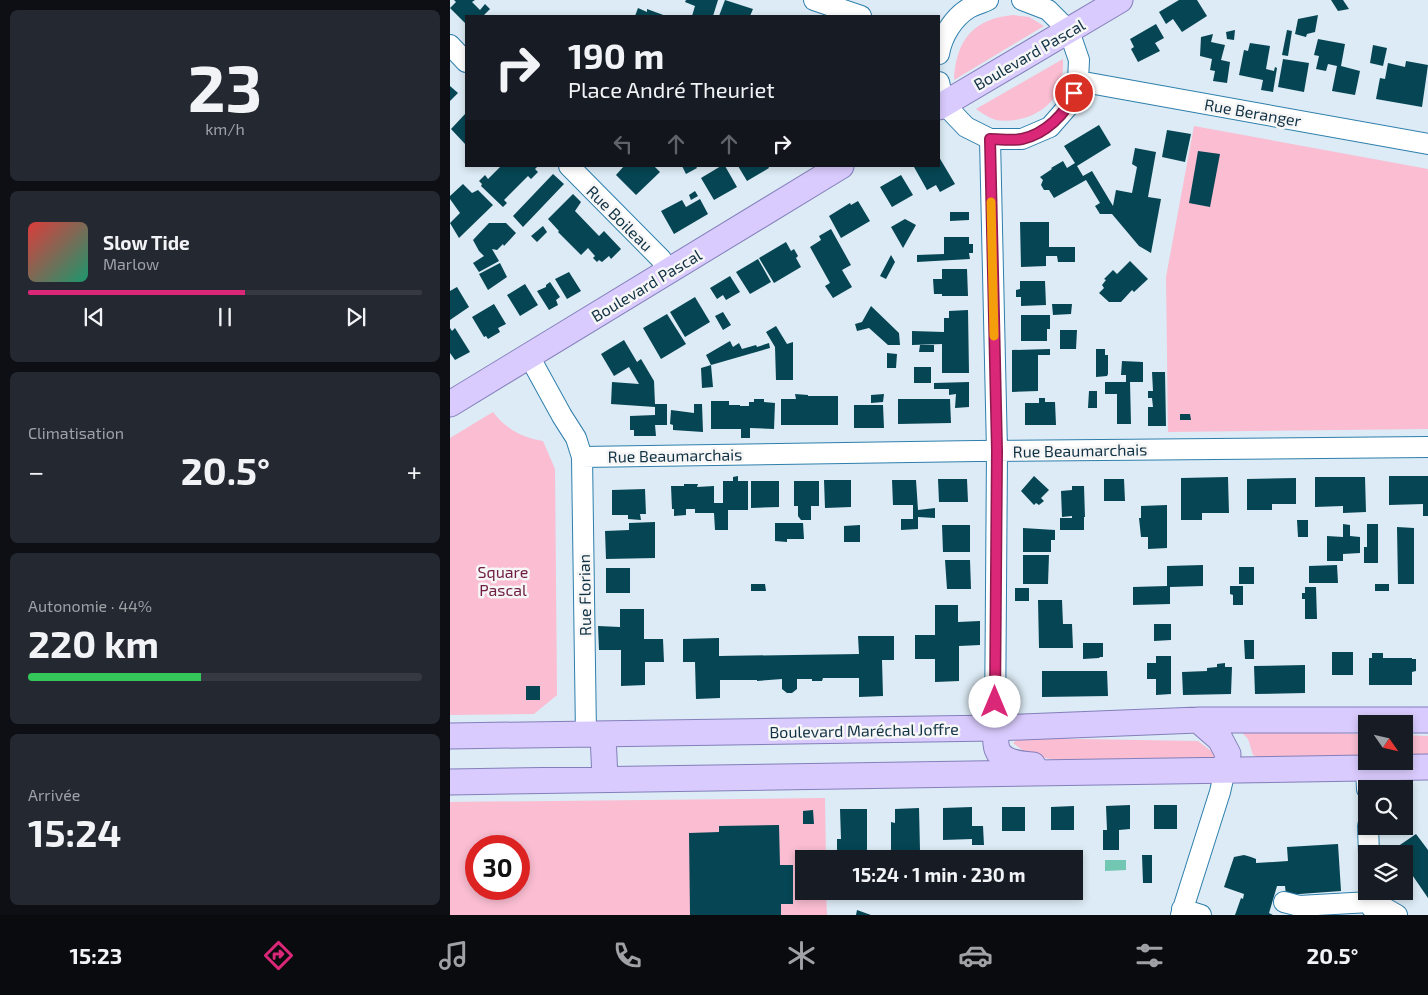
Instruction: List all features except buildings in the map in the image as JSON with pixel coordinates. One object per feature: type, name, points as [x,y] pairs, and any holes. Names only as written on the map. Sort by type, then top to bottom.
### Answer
[{"type":"main road","name":"Boulevard Pascal","points":[[941,98],[1069,31],[1120,0]]},
{"type":"main road","name":"Boulevard Pascal","points":[[450,404],[839,167]]},
{"type":"main road","name":"Boulevard Maréchal Joffre","points":[[450,736],[995,728],[1198,720],[1428,720]]},
{"type":"main road","points":[[1198,720],[1220,739],[1228,754],[1225,770]]},
{"type":"main road","points":[[995,728],[998,750],[1006,760],[1019,764],[1116,772]]},
{"type":"main road","points":[[594,734],[605,779]]},
{"type":"main road","points":[[450,782],[1225,770],[1366,778],[1428,767]]},
{"type":"street","points":[[814,0],[859,15]]},
{"type":"street","points":[[940,45],[952,23],[967,4],[988,0]]},
{"type":"street","points":[[941,98],[966,127],[990,139],[1022,139],[1050,127],[1070,104],[1078,81],[1079,60],[1069,31],[1048,10],[1022,0]]},
{"type":"street","points":[[450,45],[465,61]]},
{"type":"street","name":"Rue Beranger","points":[[1078,81],[1428,144]]},
{"type":"street","points":[[990,139],[997,451],[995,728]]},
{"type":"street","name":"Rue Boileau","points":[[570,167],[661,259],[667,272]]},
{"type":"street","name":"Rue Florian","points":[[530,356],[576,438],[582,457],[594,734]]},
{"type":"street","name":"Rue Beaumarchais","points":[[582,457],[1428,447]]},
{"type":"street","points":[[1188,913],[1225,770]]},
{"type":"street","points":[[1284,902],[1299,906],[1371,904],[1383,907],[1397,915]]},
{"type":"green space","points":[[1013,15],[1029,17],[1044,26],[954,80],[958,54],[969,34],[987,21]]},
{"type":"green space","points":[[1063,59],[1059,89],[1047,106],[1038,112],[1028,117],[1007,121],[993,119],[976,109]]},
{"type":"green space","points":[[1194,126],[1428,169],[1428,429],[1168,432],[1166,277]]},
{"type":"green space","name":"Square Pascal","points":[[493,412],[515,432],[528,438],[543,441],[555,469],[557,695],[534,714],[450,715],[450,438]]},
{"type":"green space","points":[[1238,728],[1287,732],[1358,734],[1358,759],[1264,761],[1253,755],[1248,739]]},
{"type":"green space","points":[[1413,735],[1428,736],[1428,758],[1413,758]]},
{"type":"green space","points":[[1019,738],[1198,741],[1219,757],[1215,760],[1056,760],[1029,755],[1013,743]]},
{"type":"green space","points":[[825,798],[826,850],[795,850],[795,900],[826,900],[827,915],[450,915],[450,802]]},
{"type":"shaded area","points":[[1105,860],[1126,860],[1126,870],[1105,871]]},
{"type":"slow traffic","points":[[991,202],[994,336]]},
{"type":"route","points":[[995,702],[997,451],[990,139],[1022,139],[1050,127],[1070,104],[1074,93]]}]
